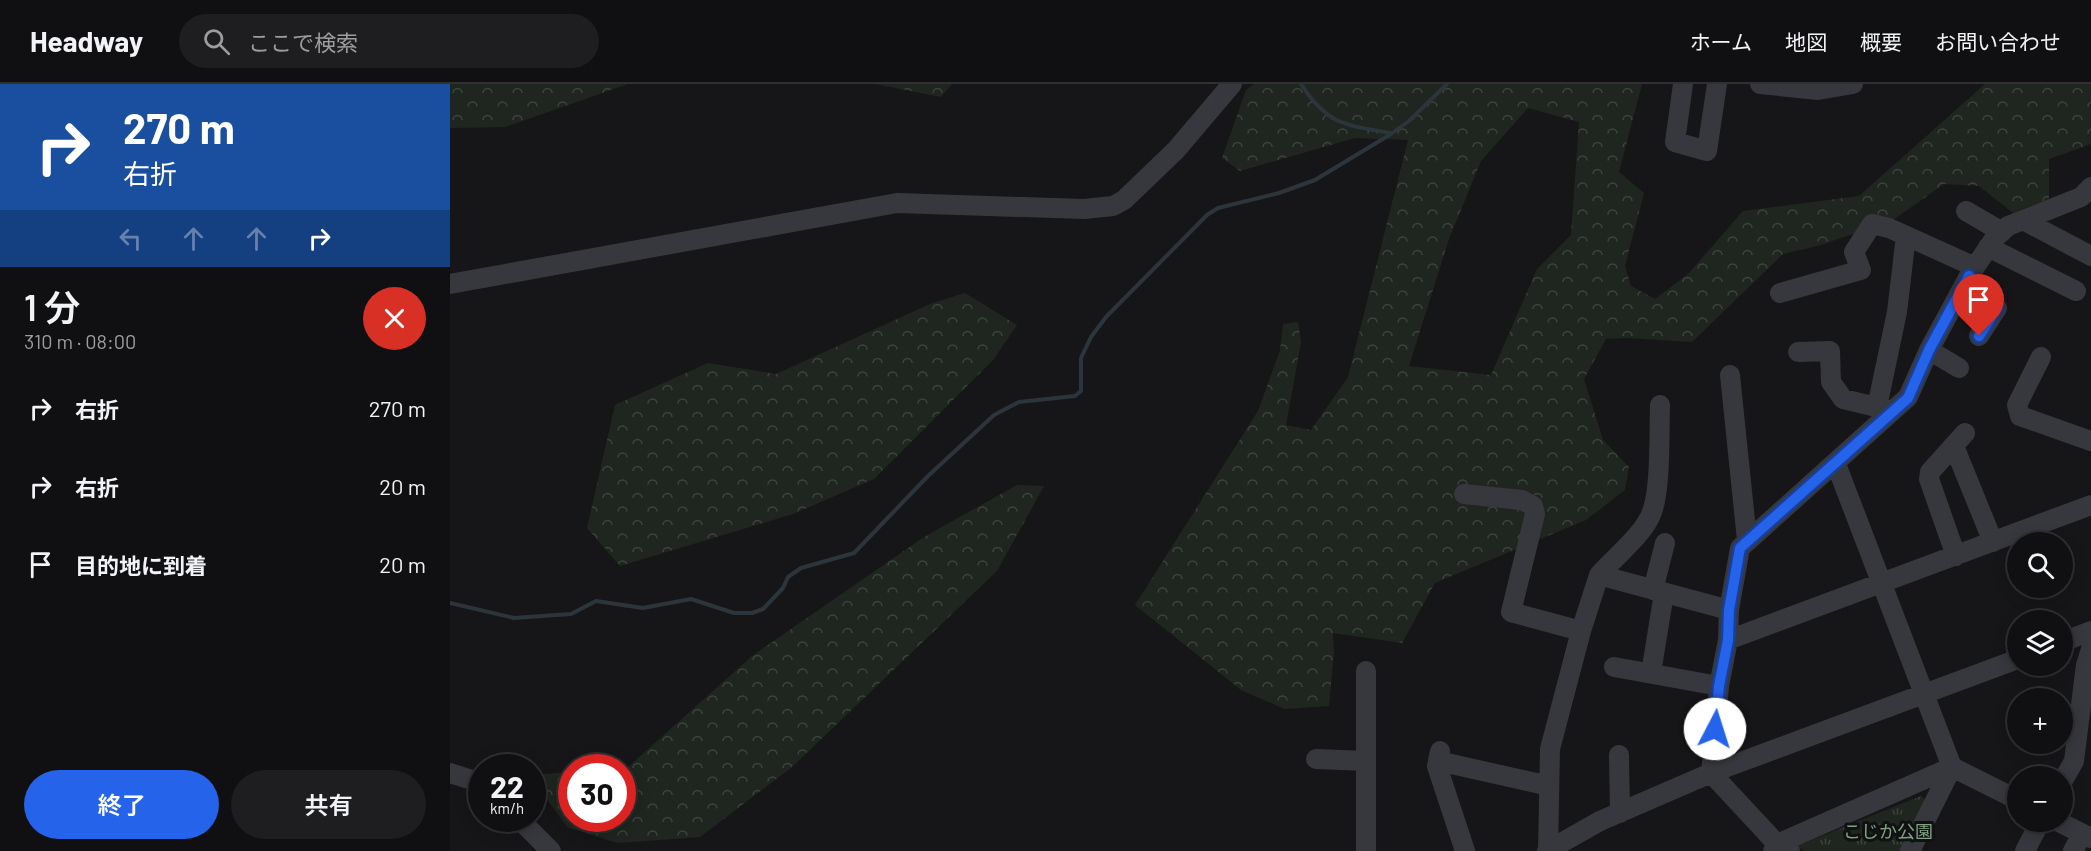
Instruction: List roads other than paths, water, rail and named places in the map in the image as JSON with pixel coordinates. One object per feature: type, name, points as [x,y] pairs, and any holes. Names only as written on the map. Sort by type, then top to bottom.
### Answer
[{"type":"street","points":[[450,284],[897,203],[1084,209],[1113,206],[1124,200],[1176,150],[1232,84]]},
{"type":"street","points":[[1683,84],[1676,142],[1707,151],[1717,84]]},
{"type":"street","points":[[1760,84],[1818,90],[1853,84]]},
{"type":"street","points":[[1953,767],[1780,849],[1711,772],[1719,686],[1728,640],[1729,610],[1740,548],[1836,464],[1886,409],[1908,398],[1929,350],[1972,272],[1988,247],[2002,232],[2008,226],[2081,197],[2091,187]]},
{"type":"street","points":[[1966,211],[2002,232]]},
{"type":"street","points":[[2023,220],[2091,256]]},
{"type":"street","points":[[1780,293],[1861,270],[1854,252],[1872,224],[1889,228],[1906,236],[1972,272],[1997,308],[1979,336]]},
{"type":"street","points":[[1886,409],[1906,236]]},
{"type":"street","points":[[1988,247],[2076,291]]},
{"type":"street","points":[[1929,350],[1959,368]]},
{"type":"street","points":[[1798,352],[1830,351],[1832,382],[1843,399],[1886,409]]},
{"type":"street","points":[[2041,357],[2017,405],[2020,416],[2091,441]]},
{"type":"street","points":[[1730,375],[1747,540]]},
{"type":"street","points":[[1547,851],[1550,749],[1581,631],[1599,575],[1642,529],[1652,513],[1656,490],[1660,405]]},
{"type":"street","points":[[1956,556],[1929,479],[1930,472],[1959,440],[1994,542]]},
{"type":"street","points":[[1836,464],[1953,767],[2007,794]]},
{"type":"street","points":[[1464,494],[1522,500],[1533,506],[1535,514],[1511,612],[1581,631]]},
{"type":"street","points":[[1728,640],[2091,505]]},
{"type":"street","points":[[1651,674],[1658,591],[1665,543]]},
{"type":"street","points":[[1599,575],[1729,610]]},
{"type":"street","points":[[2073,638],[2091,631]]},
{"type":"street","points":[[2071,766],[2074,761],[2086,665],[2091,649]]},
{"type":"street","points":[[1547,851],[1600,821],[1711,772],[2007,663]]},
{"type":"street","points":[[1614,667],[1719,686]]},
{"type":"street","points":[[1366,671],[1366,851]]},
{"type":"street","points":[[1465,851],[1437,766],[1439,755],[1549,786]]},
{"type":"street","points":[[1619,755],[1620,813]]},
{"type":"street","points":[[1316,759],[1366,760]]},
{"type":"street","points":[[1910,851],[1953,767]]},
{"type":"street","points":[[450,773],[468,779]]},
{"type":"street","points":[[532,832],[551,851]]},
{"type":"street","points":[[2025,851],[2035,832]]},
{"type":"street","points":[[2073,851],[2086,836]]},
{"type":"waterway","points":[[1301,84],[1320,108],[1339,121],[1390,133]]},
{"type":"waterway","points":[[450,603],[514,618],[571,614],[596,601],[643,608],[691,599],[734,613],[752,613],[763,609],[783,588],[788,577],[801,568],[854,553],[928,476],[994,415],[1019,402],[1075,396],[1081,391],[1081,358],[1091,337],[1106,317],[1207,215],[1218,208],[1279,193],[1315,180],[1409,121],[1447,84]]},
{"type":"park label","name":"こじか公園","points":[[1888,831]]}]
